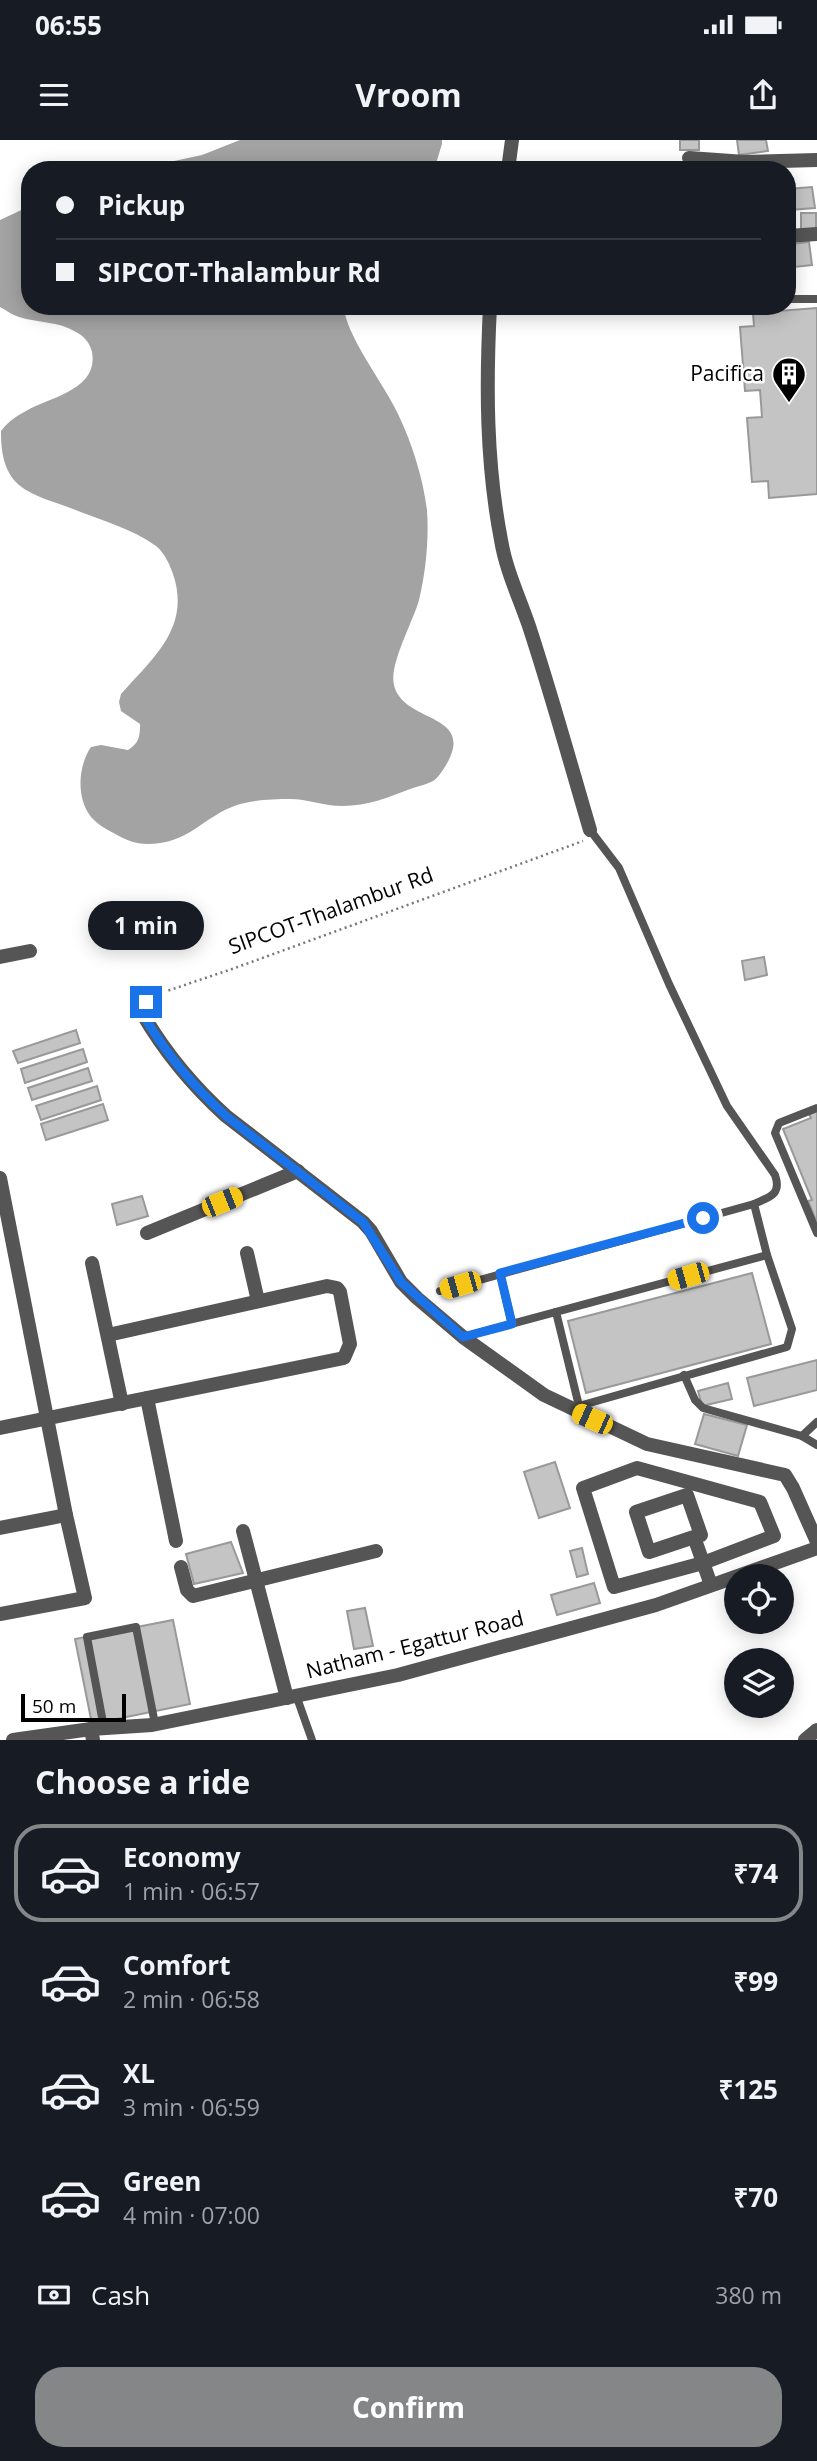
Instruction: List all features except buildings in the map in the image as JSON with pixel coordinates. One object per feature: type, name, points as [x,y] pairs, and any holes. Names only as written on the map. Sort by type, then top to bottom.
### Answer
[{"type":"street","points":[[509,161],[512,140]]},
{"type":"street","points":[[689,158],[731,161]]},
{"type":"street","points":[[781,161],[817,160]]},
{"type":"street","points":[[796,235],[817,234]]},
{"type":"street","points":[[490,315],[486,382],[490,457],[501,541],[590,830]]},
{"type":"street","points":[[0,957],[30,951]]},
{"type":"street","points":[[146,1002],[142,1013],[151,1029],[206,1098],[363,1222],[401,1282],[463,1337],[544,1395],[648,1444],[785,1475],[817,1542]]},
{"type":"street","points":[[147,1233],[298,1171]]},
{"type":"street","points":[[0,1178],[66,1515],[85,1598],[0,1614]]},
{"type":"street","points":[[247,1253],[258,1301]]},
{"type":"street","points":[[92,1263],[122,1404]]},
{"type":"street","points":[[0,1429],[344,1358],[350,1345],[337,1288],[327,1286],[108,1335]]},
{"type":"street","points":[[147,1398],[176,1541]]},
{"type":"street","points":[[637,1468],[760,1502],[774,1536],[703,1563],[614,1587],[583,1488],[637,1468]]},
{"type":"street","points":[[687,1495],[701,1535],[694,1537],[649,1552],[636,1512],[687,1495]]},
{"type":"street","points":[[0,1528],[66,1515]]},
{"type":"street","points":[[243,1531],[255,1580],[291,1696]]},
{"type":"street","points":[[694,1537],[711,1585]]},
{"type":"street","name":"Natham - Egattur Road","points":[[13,1740],[96,1733],[155,1724],[398,1675],[656,1605],[817,1548]]},
{"type":"street","points":[[181,1567],[187,1590],[193,1596],[376,1551]]},
{"type":"street","points":[[805,1740],[817,1730]]},
{"type":"lane","points":[[796,299],[817,299]]},
{"type":"lane","points":[[440,1291],[754,1204],[772,1195],[777,1189],[775,1175],[727,1105],[669,984],[619,868],[590,830]]},
{"type":"lane","points":[[817,1108],[779,1123],[775,1133],[817,1233]]},
{"type":"lane","points":[[556,1312],[579,1406],[787,1347],[792,1329],[767,1255],[754,1204]]},
{"type":"lane","points":[[463,1337],[767,1255]]},
{"type":"lane","points":[[500,1273],[512,1324]]},
{"type":"lane","points":[[684,1375],[695,1400],[703,1408],[802,1436],[817,1445]]},
{"type":"lane","points":[[802,1436],[817,1422]]},
{"type":"lane","points":[[96,1733],[87,1637],[136,1628],[155,1724]]},
{"type":"lane","points":[[291,1696],[312,1740]]},
{"type":"path","name":"SIPCOT-Thalambur Rd","points":[[146,1002],[158,994],[568,848],[587,839],[590,830]]},
{"type":"shaded area","points":[[240,140],[442,140],[437,161],[174,161],[202,155]]},
{"type":"shaded area","points":[[21,210],[21,315],[346,315],[366,360],[403,425],[425,498],[428,532],[423,578],[419,600],[393,676],[400,697],[410,707],[446,727],[452,736],[453,748],[446,765],[433,781],[352,806],[290,799],[243,803],[225,810],[185,835],[162,843],[143,844],[128,840],[103,827],[91,817],[81,792],[83,763],[91,747],[101,745],[128,750],[137,742],[140,724],[121,711],[121,694],[166,640],[177,610],[177,593],[170,567],[156,546],[127,530],[31,493],[19,485],[6,467],[1,431],[22,413],[81,384],[92,365],[92,352],[86,340],[69,328],[19,317],[0,307],[0,220]]},
{"type":"place","name":"Pacifica","points":[[789,404]]},
{"type":"route","points":[[146,1002],[142,1013],[151,1029],[206,1098],[363,1222],[401,1282],[463,1337],[512,1324],[500,1273],[703,1218]]}]
